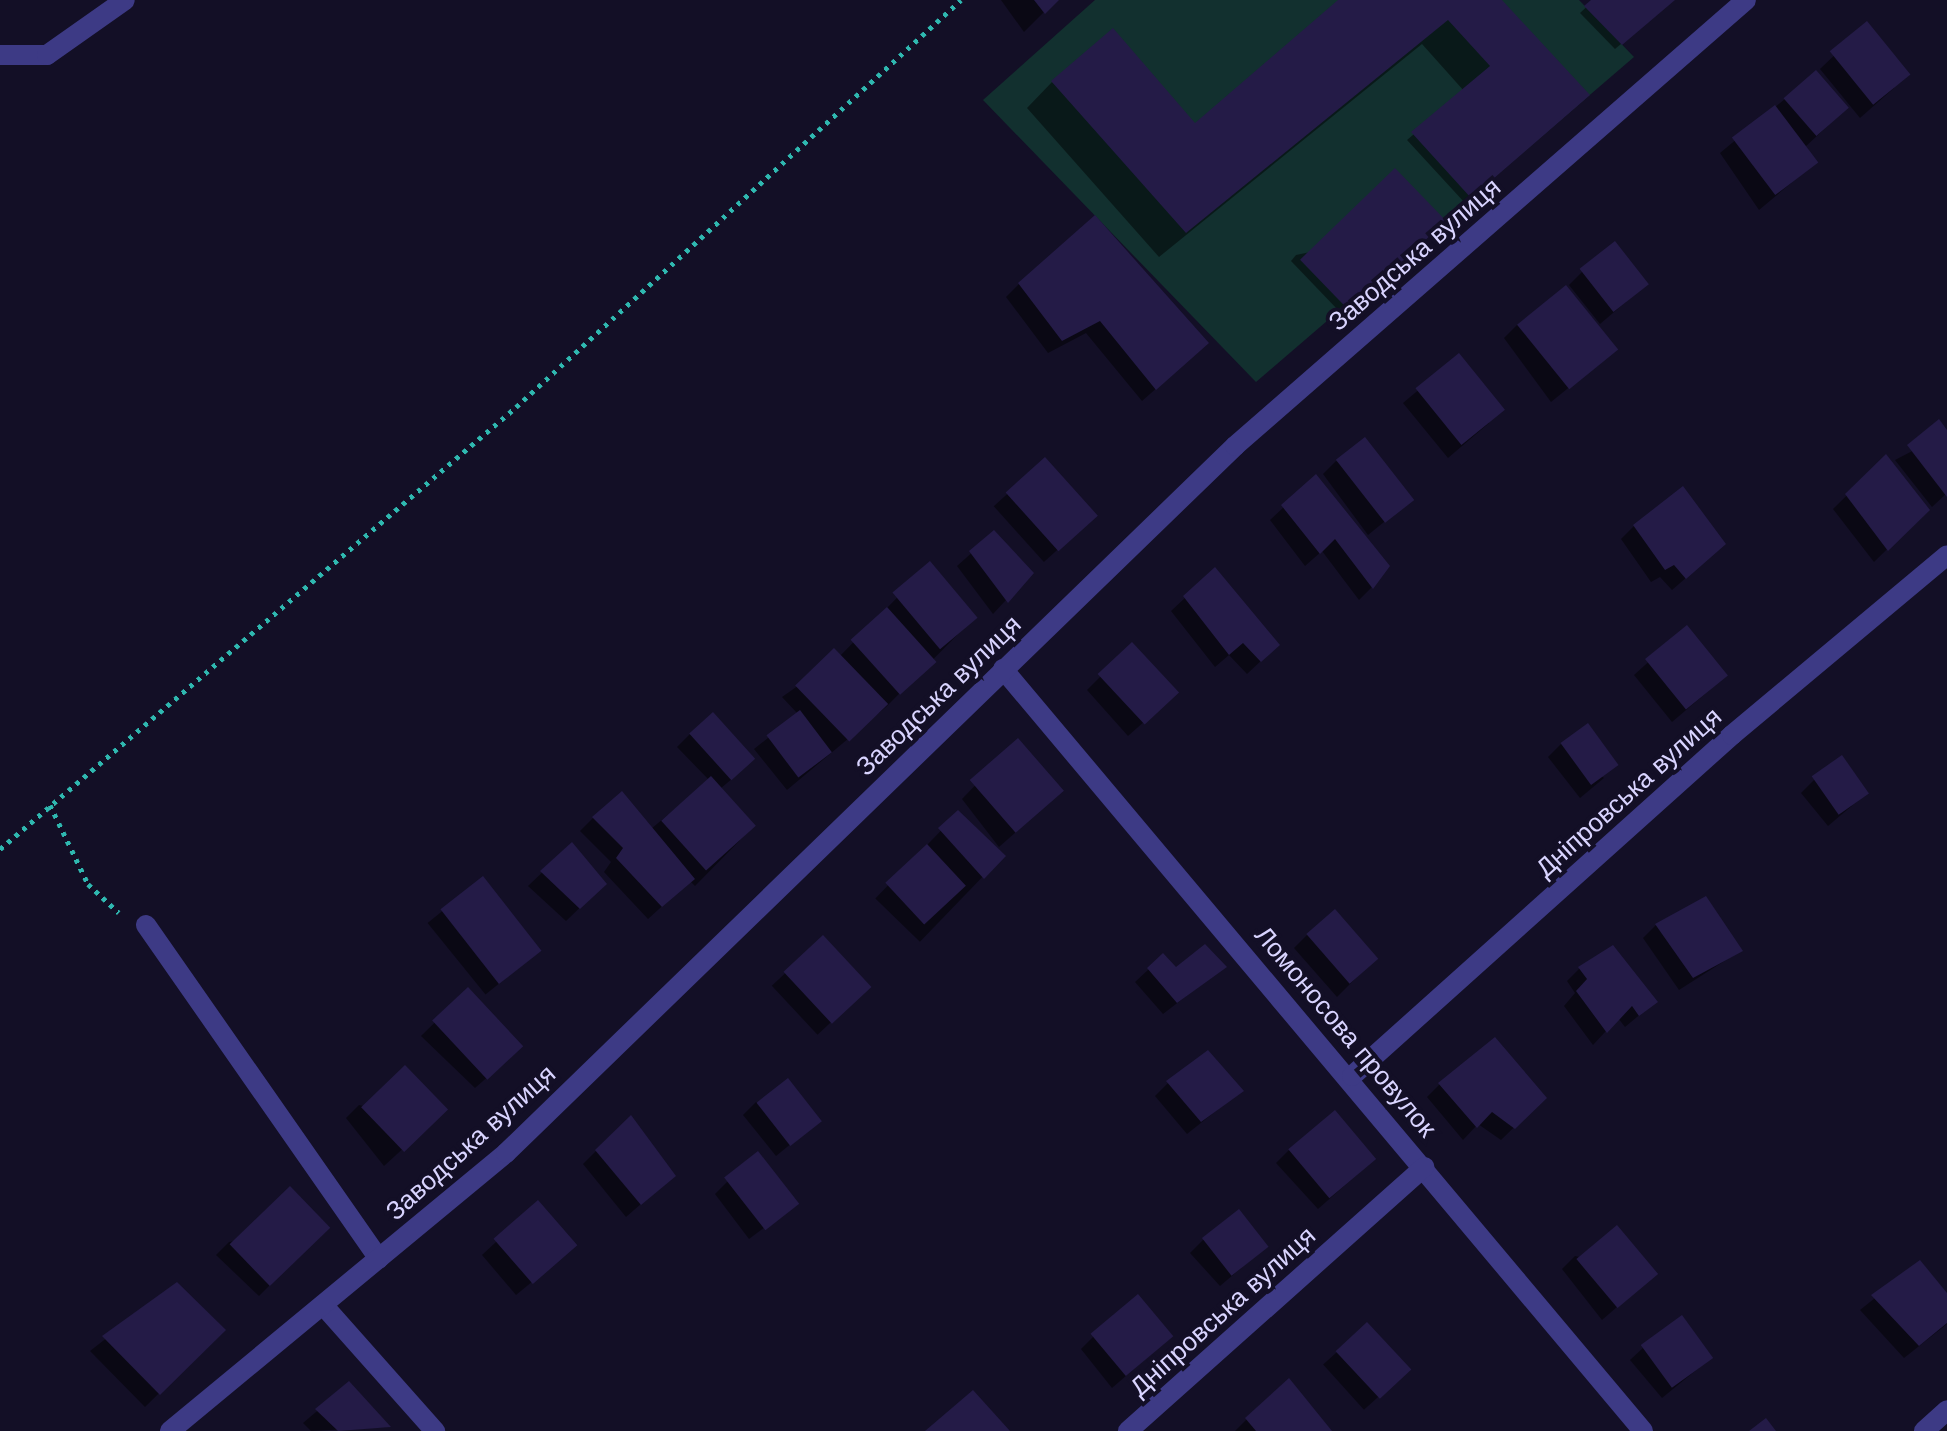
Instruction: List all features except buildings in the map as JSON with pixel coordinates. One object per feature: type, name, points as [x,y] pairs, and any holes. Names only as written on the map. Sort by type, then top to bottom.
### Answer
[{"type":"street","points":[[0,55],[47,55],[125,0]]},
{"type":"street","name":"Заводська вулиця","points":[[170,1431],[506,1153],[1235,446],[1746,0]]},
{"type":"street","name":"Дніпровська вулиця","points":[[1352,1076],[1732,735],[1947,555]]},
{"type":"street","name":"Ломоносова провулок","points":[[1003,669],[1352,1076],[1643,1431]]},
{"type":"street","points":[[146,925],[379,1259]]},
{"type":"street","name":"Дніпровська вулиця","points":[[1128,1431],[1424,1167]]},
{"type":"street","points":[[323,1305],[435,1431]]},
{"type":"street","points":[[1924,1431],[1947,1410]]},
{"type":"path","points":[[0,849],[516,407],[961,0]]},
{"type":"path","points":[[50,805],[88,884],[109,909],[146,925]]},
{"type":"green space","points":[[1095,0],[1579,0],[1634,57],[1256,382],[983,100]]}]
